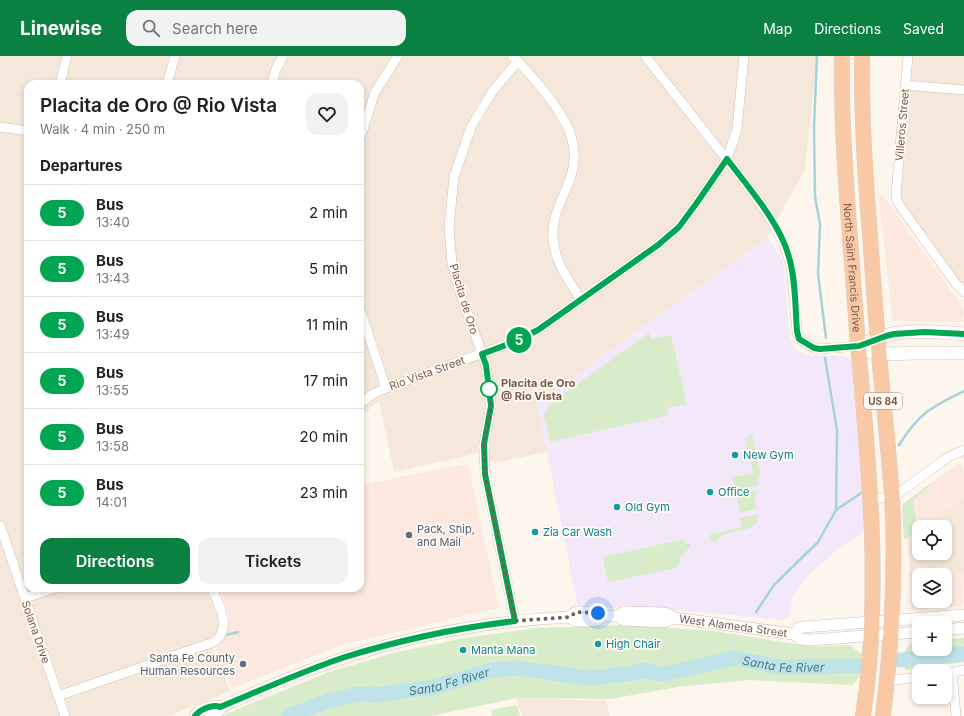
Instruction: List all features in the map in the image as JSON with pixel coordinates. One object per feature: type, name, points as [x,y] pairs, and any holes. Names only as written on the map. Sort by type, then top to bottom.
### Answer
[{"type":"highway","name":"North Saint Francis Drive","points":[[842,56],[842,124],[853,346],[871,498],[873,556],[871,629]]},
{"type":"highway","name":"North Saint Francis Drive","points":[[862,56],[863,135],[892,498],[894,563],[891,628]]},
{"type":"highway","name":"US 84","points":[[883,716],[888,681],[891,628]]},
{"type":"highway","name":"US 84","points":[[863,716],[871,629]]},
{"type":"main road","points":[[879,346],[890,335],[914,333],[964,334]]},
{"type":"main road","points":[[853,346],[879,346],[892,354],[964,353]]},
{"type":"street","points":[[61,80],[67,56]]},
{"type":"street","points":[[167,80],[175,56]]},
{"type":"street","points":[[273,80],[276,69],[283,56]]},
{"type":"street","points":[[364,126],[375,92],[398,56]]},
{"type":"street","points":[[646,56],[727,159],[769,216],[784,244],[791,266],[799,339],[814,348],[820,349],[853,346]]},
{"type":"street","name":"Rio Vista Street","points":[[364,401],[386,388],[522,339],[581,300],[658,245],[679,227],[727,159],[737,129],[744,56]]},
{"type":"street","name":"Villeros Street","points":[[908,56],[896,194],[897,200],[959,288],[964,292]]},
{"type":"street","points":[[515,58],[557,107],[565,119],[572,137],[574,155],[572,173],[555,213],[553,239],[556,256],[561,267],[581,300]]},
{"type":"street","name":"Placita de Oro","points":[[515,58],[471,127],[454,177],[449,228],[452,263],[462,298],[486,365],[491,406],[484,444],[485,474],[515,621]]},
{"type":"street","points":[[905,85],[964,90]]},
{"type":"street","points":[[0,127],[24,130]]},
{"type":"street","points":[[364,321],[386,388]]},
{"type":"street","points":[[871,498],[892,498],[948,458],[964,450]]},
{"type":"street","name":"Solana Drive","points":[[0,525],[65,716]]},
{"type":"street","points":[[25,598],[43,592]]},
{"type":"street","points":[[58,696],[219,639],[224,624],[213,592]]},
{"type":"street","name":"West Alameda Street","points":[[195,716],[198,712],[213,706],[220,707],[314,668],[359,653],[436,634],[515,621],[570,617],[576,612],[593,612],[598,613],[601,616],[618,616],[627,612],[664,613],[673,618],[794,634],[800,628],[804,627],[871,629],[891,628],[964,615]]},
{"type":"street","name":"West Alameda Street","points":[[891,628],[912,631]]},
{"type":"street","points":[[952,629],[964,628]]},
{"type":"street","points":[[952,672],[964,670]]},
{"type":"street","points":[[888,681],[912,678]]},
{"type":"street","points":[[952,694],[956,716]]},
{"type":"street","name":"West Alameda Street","points":[[210,716],[217,713],[220,707]]},
{"type":"shaded area","points":[[0,56],[817,56],[805,170],[767,238],[537,403],[547,452],[494,463],[479,453],[394,472],[379,401],[364,414],[364,80],[24,80],[24,592],[208,592],[221,625],[211,644],[230,691],[169,716],[0,716]]},
{"type":"shaded area","points":[[908,56],[964,56],[964,292],[900,206]]},
{"type":"shaded area","points":[[878,191],[888,202],[964,309],[963,322],[893,321]]},
{"type":"shaded area","points":[[767,238],[783,261],[789,334],[793,348],[807,355],[840,356],[852,359],[864,516],[863,532],[836,550],[808,576],[793,596],[789,617],[781,620],[666,609],[578,608],[537,403]]},
{"type":"shaded area","points":[[959,463],[962,465],[964,472],[964,497],[932,520],[912,520],[912,534],[908,537],[907,501]]},
{"type":"shaded area","points":[[468,464],[499,608],[342,645],[232,688],[216,649],[230,619],[221,592],[364,592],[364,484]]},
{"type":"shaded area","points":[[964,497],[964,573],[952,574],[952,568],[912,568],[912,579],[910,579],[908,537],[912,534],[912,560],[952,560],[952,520],[932,520]]},
{"type":"shaded area","points":[[964,573],[963,606],[952,607],[952,574]]},
{"type":"shaded area","points":[[910,579],[912,579],[912,608],[937,608],[911,610]]},
{"type":"shaded area","points":[[516,698],[606,701],[610,716],[522,716]]},
{"type":"green space","points":[[649,333],[651,339],[671,335],[687,404],[667,408],[669,415],[550,442],[544,416],[548,405]]},
{"type":"green space","points":[[749,434],[752,434],[760,471],[757,486],[735,491],[732,477],[753,473],[745,438],[749,437]]},
{"type":"green space","points":[[930,484],[931,485],[913,500],[916,519],[912,520],[912,534],[904,540],[902,508],[903,504]]},
{"type":"green space","points":[[757,490],[755,500],[757,509],[740,513],[736,494]]},
{"type":"green space","points":[[758,514],[757,521],[754,526],[728,533],[721,536],[717,541],[711,542],[710,534],[742,527],[740,518]]},
{"type":"green space","points":[[684,539],[685,544],[690,543],[690,547],[681,557],[677,568],[608,582],[603,557]]},
{"type":"green space","points":[[628,625],[714,631],[814,647],[849,645],[862,654],[859,678],[852,685],[749,680],[678,687],[610,699],[517,698],[431,716],[221,716],[326,673],[393,653],[465,638],[537,628]]},
{"type":"green space","points":[[964,638],[964,662],[949,664],[912,664],[912,669],[905,670],[905,650],[912,643],[912,656],[952,656],[952,639]]},
{"type":"green space","points":[[517,705],[520,716],[492,716],[491,710]]},
{"type":"waterway","points":[[817,56],[814,127],[815,197],[820,224],[818,274],[826,338]]},
{"type":"waterway","points":[[756,612],[774,585],[818,542],[836,510],[837,430],[825,358]]},
{"type":"waterway","points":[[899,445],[913,425],[927,412],[964,391]]},
{"type":"waterway","points":[[836,510],[861,493]]},
{"type":"waterway","points":[[226,635],[238,632]]},
{"type":"waterway","name":"Santa Fe River","points":[[900,660],[964,654]]},
{"type":"waterway","name":"Santa Fe River","points":[[615,675],[645,670],[658,674],[664,674],[734,658],[782,667],[859,666]]},
{"type":"waterway","name":"Santa Fe River","points":[[289,716],[328,701],[358,694],[376,695],[434,687],[492,670],[518,668],[589,678],[610,676]]},
{"type":"bus line","name":"5","points":[[195,716],[196,713],[213,706],[216,705],[220,707],[314,668],[359,653],[436,634],[476,626],[515,621],[514,610],[485,474],[484,444],[491,406],[486,365],[482,354],[522,339],[538,330],[658,245],[679,227],[727,159],[744,180],[769,216],[787,250],[793,279],[799,339],[814,348],[820,349],[859,346],[894,334],[936,332],[964,334]]},
{"type":"place","name":"Placita de Oro @ Rio Vista","points":[[489,389]]},
{"type":"place","name":"New Gym","points":[[735,455]]},
{"type":"place","name":"Office","points":[[710,492]]},
{"type":"place","name":"Old Gym","points":[[617,507]]},
{"type":"place","name":"Zia Car Wash","points":[[535,532]]},
{"type":"place","name":"Pack, Ship, and Mail","points":[[409,535]]},
{"type":"place","name":"High Chair","points":[[598,644]]},
{"type":"place","name":"Manta Mana","points":[[463,650]]},
{"type":"place","name":"Santa Fe County Human Resources","points":[[243,664]]},
{"type":"route","points":[[489,389],[491,406],[484,444],[485,474],[514,610],[515,621],[570,617],[576,612],[598,613]]}]
